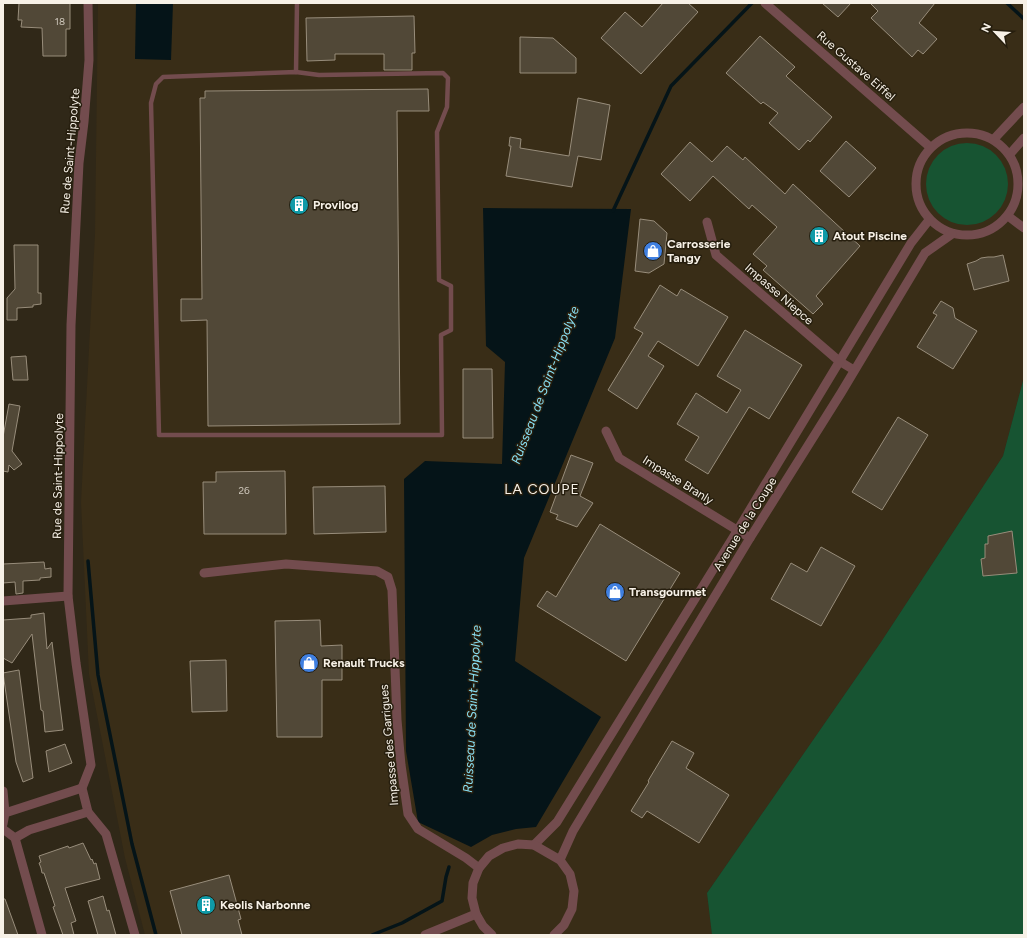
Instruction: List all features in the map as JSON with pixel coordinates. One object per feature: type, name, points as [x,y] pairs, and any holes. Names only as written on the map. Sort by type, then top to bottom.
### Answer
[{"type":"street","name":"Rue de Saint-Hippolyte","points":[[82,788],[91,765],[68,596],[71,325],[79,163],[89,60],[88,3]]},
{"type":"street","name":"Rue Gustave Eiffel","points":[[766,3],[930,147]]},
{"type":"street","points":[[994,139],[1024,107]]},
{"type":"street","points":[[956,133],[977,133],[994,139],[1010,154],[1019,183],[1016,201],[1008,216],[993,229],[971,236],[952,234],[929,220],[924,214],[916,193],[918,169],[930,147],[943,138],[956,133]]},
{"type":"street","points":[[1010,154],[1024,138]]},
{"type":"street","points":[[1008,216],[1024,228]]},
{"type":"street","name":"Avenue de la Coupe","points":[[534,844],[557,822],[737,531],[911,243],[929,220]]},
{"type":"street","name":"Impasse Niepce","points":[[707,222],[716,255],[839,361],[854,370]]},
{"type":"street","name":"Avenue de la Coupe","points":[[560,860],[573,831],[750,538],[925,253],[952,234]]},
{"type":"street","name":"Impasse Branly","points":[[606,431],[619,458],[750,538]]},
{"type":"street","name":"Impasse des Garrigues","points":[[204,573],[286,564],[377,571],[388,577],[392,590],[397,720],[408,814],[418,830],[466,858],[479,868]]},
{"type":"street","points":[[3,601],[68,596]]},
{"type":"street","points":[[5,813],[82,788],[88,812],[106,834],[135,935]]},
{"type":"street","points":[[3,791],[5,813],[3,824]]},
{"type":"street","points":[[15,838],[29,830],[88,812]]},
{"type":"street","points":[[3,828],[15,838],[42,935]]},
{"type":"street","points":[[492,935],[483,926],[476,914],[472,898],[473,883],[479,868],[489,856],[503,848],[518,844],[534,844],[560,860],[570,874],[574,891],[572,909],[564,925],[554,935]]},
{"type":"street","points":[[425,935],[476,914]]},
{"type":"lane","points":[[296,72],[297,3]]},
{"type":"lane","points":[[296,72],[319,75],[443,73],[448,78],[447,107],[437,132],[439,280],[451,286],[450,330],[441,335],[442,435],[159,435],[151,103],[156,84],[162,77],[296,72]]},
{"type":"shaded area","points":[[98,3],[776,3],[779,5],[781,3],[1022,3],[1024,5],[1024,377],[1003,456],[881,642],[707,893],[712,935],[145,935],[125,858],[89,674],[81,502],[95,234]]},
{"type":"green space","points":[[967,143],[983,146],[996,155],[1005,168],[1008,184],[1005,200],[996,213],[983,222],[967,225],[951,222],[938,213],[929,200],[926,184],[929,168],[938,155],[951,146]]},
{"type":"green space","points":[[1024,377],[1024,935],[712,935],[707,893],[881,642],[1003,456]]},
{"type":"water","points":[[136,3],[173,3],[171,60],[135,59]]},
{"type":"water","points":[[483,208],[631,209],[615,338],[524,558],[515,661],[601,717],[536,827],[516,829],[492,835],[471,847],[418,822],[406,751],[404,479],[425,461],[502,464],[505,362],[486,346]]},
{"type":"building","points":[[19,3],[70,3],[70,29],[66,29],[66,56],[43,56],[42,28],[21,27],[22,20],[18,20]]},
{"type":"building","points":[[663,3],[688,3],[698,12],[641,74],[601,38],[625,12],[642,27]]},
{"type":"building","points":[[822,3],[851,3],[838,17]]},
{"type":"building","points":[[870,3],[935,3],[919,23],[937,39],[923,54],[918,50],[912,57],[871,18],[878,11]]},
{"type":"building","points":[[414,16],[415,53],[412,53],[412,70],[384,70],[384,54],[335,54],[335,60],[307,61],[306,18]]},
{"type":"building","points":[[760,36],[795,67],[786,76],[832,117],[810,142],[808,140],[799,150],[769,123],[778,113],[763,102],[761,104],[726,73]]},
{"type":"building","points":[[520,37],[553,38],[576,58],[576,73],[520,73]]},
{"type":"building","name":"Provilog","points":[[428,89],[429,111],[397,111],[400,424],[208,426],[207,320],[181,321],[181,299],[202,299],[200,98],[205,98],[205,91]]},
{"type":"building","points":[[578,98],[610,105],[601,160],[578,156],[572,187],[506,176],[511,146],[509,146],[510,137],[521,139],[520,148],[569,156]]},
{"type":"building","points":[[846,141],[876,168],[849,197],[820,171]]},
{"type":"building","points":[[690,142],[712,162],[727,146],[743,160],[745,157],[785,194],[793,184],[860,246],[816,296],[823,304],[813,314],[763,270],[767,266],[753,254],[777,227],[752,205],[749,209],[713,176],[690,201],[661,174]]},
{"type":"building","points":[[640,219],[654,221],[667,233],[664,264],[649,273],[635,271]]},
{"type":"building","points":[[14,245],[38,245],[38,293],[41,293],[41,304],[33,305],[33,307],[17,308],[17,320],[7,320],[7,298],[15,289]]},
{"type":"building","points":[[1003,255],[1009,281],[974,290],[967,264],[981,258]]},
{"type":"building","points":[[660,285],[677,296],[681,289],[728,317],[698,366],[658,341],[648,356],[664,366],[637,409],[608,390],[643,333],[634,328]]},
{"type":"building","points":[[941,301],[953,308],[955,318],[977,331],[953,369],[917,347],[937,315],[933,313]]},
{"type":"building","points":[[745,330],[802,365],[769,419],[749,407],[708,474],[685,460],[699,437],[677,424],[696,393],[727,413],[741,390],[717,376]]},
{"type":"building","points":[[26,356],[28,380],[13,380],[11,357]]},
{"type":"building","points":[[463,369],[492,369],[493,438],[463,438]]},
{"type":"building","points":[[9,404],[20,406],[12,451],[22,464],[14,470],[9,465],[8,472],[3,471],[3,437]]},
{"type":"building","points":[[898,417],[928,435],[882,510],[852,492]]},
{"type":"building","points":[[571,455],[593,463],[580,496],[593,503],[577,527],[556,519],[558,515],[550,512]]},
{"type":"building","points":[[285,471],[286,534],[204,534],[203,482],[216,482],[216,472]]},
{"type":"building","points":[[385,486],[386,532],[314,534],[313,487]]},
{"type":"building","points":[[600,524],[680,573],[626,661],[537,606],[547,591],[556,597]]},
{"type":"building","points":[[1012,531],[1017,573],[983,576],[981,559],[985,558],[985,544],[988,544],[988,536]]},
{"type":"building","points":[[821,547],[855,566],[821,626],[771,599],[791,563],[807,572]]},
{"type":"building","points":[[44,562],[45,569],[51,568],[51,577],[40,578],[40,580],[23,581],[23,593],[16,594],[15,582],[3,583],[3,564]]},
{"type":"building","points":[[44,613],[47,649],[52,642],[63,730],[45,732],[32,634],[12,663],[3,658],[3,620],[31,618],[31,615]]},
{"type":"building","name":"Renault Trucks","points":[[320,620],[321,646],[342,645],[342,680],[322,680],[322,737],[277,737],[275,621]]},
{"type":"building","points":[[226,660],[227,711],[192,712],[190,661]]},
{"type":"building","points":[[19,670],[33,778],[23,782],[16,762],[3,673]]},
{"type":"building","points":[[672,741],[694,753],[686,768],[729,795],[699,843],[647,811],[642,818],[631,811]]},
{"type":"building","points":[[65,744],[72,763],[49,772],[46,751]]},
{"type":"building","points":[[83,843],[91,860],[92,859],[94,864],[96,863],[100,879],[65,888],[76,921],[71,923],[74,935],[63,935],[53,907],[55,906],[44,873],[42,873],[39,863],[41,862],[39,856],[68,846],[69,848]]},
{"type":"building","name":"Keolis Narbonne","points":[[229,875],[241,919],[238,920],[242,935],[182,935],[170,891]]},
{"type":"building","points":[[103,896],[107,911],[109,910],[116,935],[98,935],[88,901]]},
{"type":"building","points":[[3,899],[5,899],[18,935],[3,935]]},
{"type":"waterway","name":"Ruisseau de Saint-Hippolyte","points":[[613,211],[671,86],[752,3]]},
{"type":"waterway","points":[[1007,3],[1024,19]]},
{"type":"waterway","points":[[88,561],[98,675],[132,844],[156,935]]},
{"type":"waterway","points":[[372,935],[402,923],[442,901],[449,867]]},
{"type":"place","name":"Provilog","points":[[299,205]]},
{"type":"place","name":"Atout Piscine","points":[[819,236]]},
{"type":"place","name":"Carrosserie Tangy","points":[[653,251]]},
{"type":"place","name":"Transgourmet","points":[[615,592]]},
{"type":"place","name":"Renault Trucks","points":[[309,663]]},
{"type":"place","name":"Keolis Narbonne","points":[[206,905]]},
{"type":"district","name":"LA COUPE","points":[[542,489]]}]
